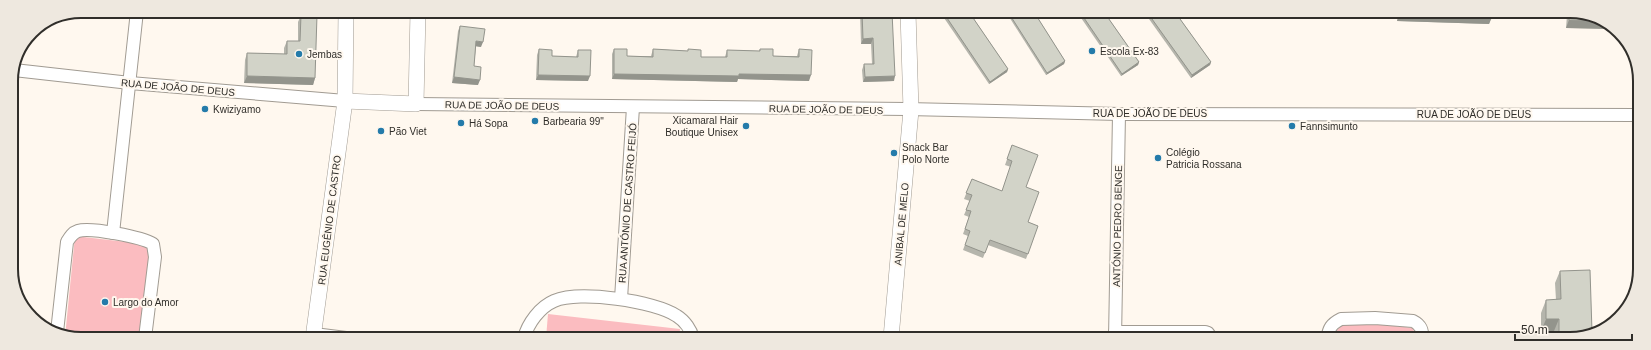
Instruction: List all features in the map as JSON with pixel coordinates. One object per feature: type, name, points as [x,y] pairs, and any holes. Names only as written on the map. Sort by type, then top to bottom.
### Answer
[{"type":"street","points":[[113,233],[136,18]]},
{"type":"street","name":"RUA EUGÊNIO DE CASTRO","points":[[315,332],[345,101],[346,18]]},
{"type":"street","points":[[416,104],[418,18]]},
{"type":"street","name":"ANIBAL DE MELO","points":[[891,332],[911,110],[908,18]]},
{"type":"street","name":"RUA DE JOÃO DE DEUS","points":[[19,71],[130,83],[345,101],[416,104],[1119,114],[1633,115]]},
{"type":"street","name":"RUA ANTÓNIO DE CASTRO FEIJÓ","points":[[621,299],[633,107]]},
{"type":"street","name":"ANTÓNIO PEDRO BENGE","points":[[1115,332],[1119,114]]},
{"type":"street","points":[[57,328],[67,242],[71,234],[78,230],[113,233],[146,240],[153,244],[156,250],[146,332]]},
{"type":"street","points":[[527,332],[534,317],[545,306],[555,300],[594,297],[621,299],[651,306],[678,316],[685,323],[690,332]]},
{"type":"street","points":[[1328,332],[1328,329],[1341,319],[1375,318],[1413,321],[1419,324],[1422,328],[1422,332]]},
{"type":"shaded area","points":[[75,236],[152,245],[141,332],[81,332],[66,330]]},
{"type":"shaded area","points":[[548,314],[680,329],[680,332],[546,332]]},
{"type":"shaded area","points":[[1351,321],[1413,328],[1414,332],[1336,332]]},
{"type":"building","name":"Jembas","points":[[301,18],[317,18],[315,78],[247,76],[247,53],[287,54],[287,41],[300,41]]},
{"type":"building","points":[[862,18],[892,18],[895,76],[865,77],[864,64],[874,64],[873,38],[863,39]]},
{"type":"building","points":[[947,18],[973,18],[1008,69],[990,82]]},
{"type":"building","points":[[1012,18],[1038,18],[1065,61],[1047,73]]},
{"type":"building","points":[[1084,18],[1108,18],[1139,62],[1122,74]]},
{"type":"building","points":[[1151,18],[1179,18],[1211,62],[1192,75]]},
{"type":"building","points":[[1570,18],[1588,21],[1569,20]]},
{"type":"building","points":[[460,26],[485,29],[483,42],[476,41],[474,66],[481,67],[480,80],[454,77]]},
{"type":"building","points":[[539,49],[552,50],[552,56],[578,57],[578,50],[591,50],[590,76],[538,75]]},
{"type":"building","points":[[614,49],[627,49],[627,56],[653,57],[653,49],[688,51],[688,49],[701,50],[701,57],[727,57],[727,50],[760,51],[760,49],[773,49],[773,56],[799,57],[799,49],[812,50],[811,75],[739,74],[739,76],[614,74]]},
{"type":"building","points":[[1012,145],[1038,155],[1026,187],[1039,192],[1028,222],[1038,226],[1028,254],[990,240],[985,253],[965,245],[970,231],[965,229],[971,211],[966,210],[972,195],[966,193],[972,179],[1002,191],[1012,161],[1007,159]]},
{"type":"building","points":[[1590,270],[1592,328],[1582,331],[1559,332],[1559,319],[1546,319],[1546,300],[1561,299],[1560,271]]},
{"type":"place","name":"Escola Ex-83","points":[[1092,51]]},
{"type":"place","name":"Jembas","points":[[299,54]]},
{"type":"place","name":"Kwiziyamo","points":[[205,109]]},
{"type":"place","name":"Barbearia 99\"","points":[[535,121]]},
{"type":"place","name":"Há Sopa","points":[[461,123]]},
{"type":"place","name":"Xicamaral Hair Boutique Unisex","points":[[746,126]]},
{"type":"place","name":"Fannsimunto","points":[[1292,126]]},
{"type":"place","name":"Pão Viet","points":[[381,131]]},
{"type":"place","name":"Snack Bar Polo Norte","points":[[894,153]]},
{"type":"place","name":"Colégio Patricia Rossana","points":[[1158,158]]},
{"type":"place","name":"Largo do Amor","points":[[105,302]]}]
